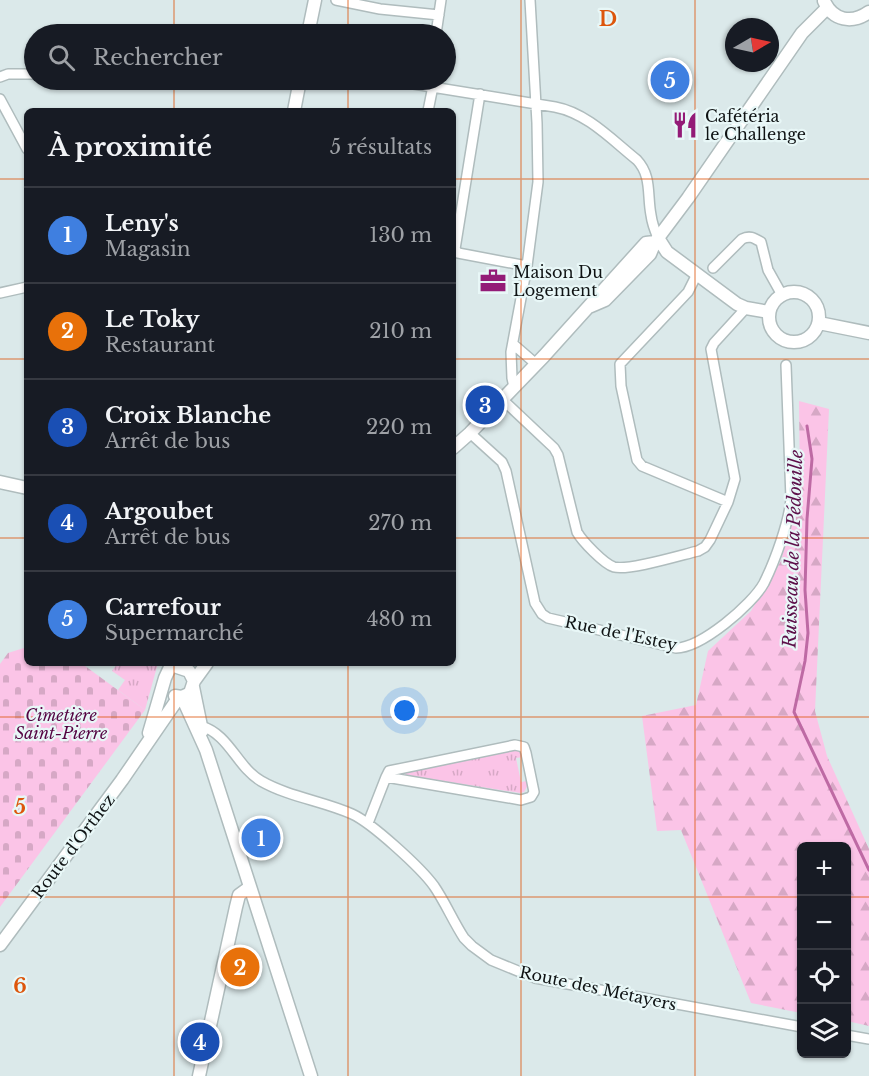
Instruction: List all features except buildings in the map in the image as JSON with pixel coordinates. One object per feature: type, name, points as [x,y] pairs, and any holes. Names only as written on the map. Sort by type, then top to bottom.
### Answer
[{"type":"main road","points":[[310,24],[315,0]]},
{"type":"main road","points":[[456,445],[591,306],[605,300],[650,254],[656,240],[802,33],[825,4],[832,14],[848,20],[856,20],[869,12]]},
{"type":"main road","points":[[295,108],[298,90]]},
{"type":"main road","points":[[656,240],[667,252],[746,308],[769,312]]},
{"type":"main road","points":[[795,291],[808,295],[818,307],[819,322],[810,337],[794,343],[785,341],[772,329],[769,312],[782,294],[795,291]]},
{"type":"main road","points":[[819,322],[869,333]]},
{"type":"main road","points":[[0,482],[24,487]]},
{"type":"main road","points":[[193,676],[190,693],[180,697],[169,693],[173,669],[184,668],[193,676],[206,750],[311,1076]]},
{"type":"main road","name":"Route d'Orthez","points":[[145,746],[173,669]]},
{"type":"main road","points":[[180,697],[206,750]]},
{"type":"main road","name":"Route d'Orthez","points":[[0,945],[122,780],[180,697]]},
{"type":"main road","points":[[199,1076],[239,895],[250,887]]},
{"type":"street","points":[[336,0],[380,9],[439,15]]},
{"type":"street","points":[[438,24],[441,0]]},
{"type":"street","points":[[514,387],[511,366],[513,344],[527,266],[538,182],[530,0]]},
{"type":"street","points":[[0,78],[8,74],[24,74]]},
{"type":"street","points":[[456,89],[562,108],[584,118],[638,160],[644,168],[648,179],[650,214],[656,240]]},
{"type":"street","points":[[429,108],[432,90]]},
{"type":"street","points":[[456,243],[480,94]]},
{"type":"street","points":[[0,99],[24,143]]},
{"type":"street","points":[[714,268],[742,239],[754,238],[761,242],[768,270],[782,294]]},
{"type":"street","points":[[456,250],[458,253],[527,266]]},
{"type":"street","points":[[697,274],[688,292],[620,364],[621,386],[637,460],[642,466],[728,502]]},
{"type":"street","points":[[0,293],[24,288]]},
{"type":"street","points":[[502,399],[554,448],[558,455],[580,539],[609,565],[624,568],[698,551],[710,540],[728,502],[735,479],[711,349],[746,308]]},
{"type":"street","points":[[513,344],[536,363]]},
{"type":"street","name":"Rue de l'Estey","points":[[470,433],[502,462],[506,471],[535,603],[542,614],[683,648],[720,628],[756,594],[764,583],[789,517],[791,499],[786,365]]},
{"type":"street","name":"Route des Métayers","points":[[201,726],[209,728],[220,736],[244,766],[260,780],[353,814],[368,823],[425,874],[464,938],[491,960],[535,978],[797,1026]]},
{"type":"street","points":[[368,823],[386,777],[393,769],[519,745],[524,747],[526,753],[534,792],[531,797],[521,800],[386,777]]},
{"type":"street","points":[[851,1036],[869,1040]]},
{"type":"green space","points":[[799,401],[829,409],[815,711],[827,756],[869,849],[869,1026],[851,1022],[851,842],[797,842],[797,1012],[751,1003],[681,830],[657,831],[642,716],[696,705],[708,651],[751,611],[781,561],[800,488]]},
{"type":"green space","name":"Cimetière Saint-Pierre","points":[[24,648],[24,666],[85,666],[145,710],[0,907],[0,664],[8,653]]},
{"type":"green space","points":[[116,666],[157,666],[145,710],[118,690],[125,680],[112,671]]},
{"type":"green space","points":[[514,749],[522,752],[523,757],[516,758],[521,782],[527,781],[528,785],[524,792],[520,793],[406,775],[405,772]]},
{"type":"waterway","name":"Ruisseau de la Pédouille","points":[[807,426],[812,459],[805,590],[808,633],[805,661],[794,712],[869,870]]},
{"type":"place","name":"Carrefour","points":[[670,80]]},
{"type":"place","name":"Cafétéria le Challenge","points":[[685,125]]},
{"type":"place","name":"Maison Du Logement","points":[[493,281]]},
{"type":"place","name":"Croix Blanche","points":[[485,405]]},
{"type":"place","name":"Leny's","points":[[261,838]]},
{"type":"place","name":"Le Toky","points":[[240,967]]},
{"type":"place","name":"Argoubet","points":[[200,1042]]}]
